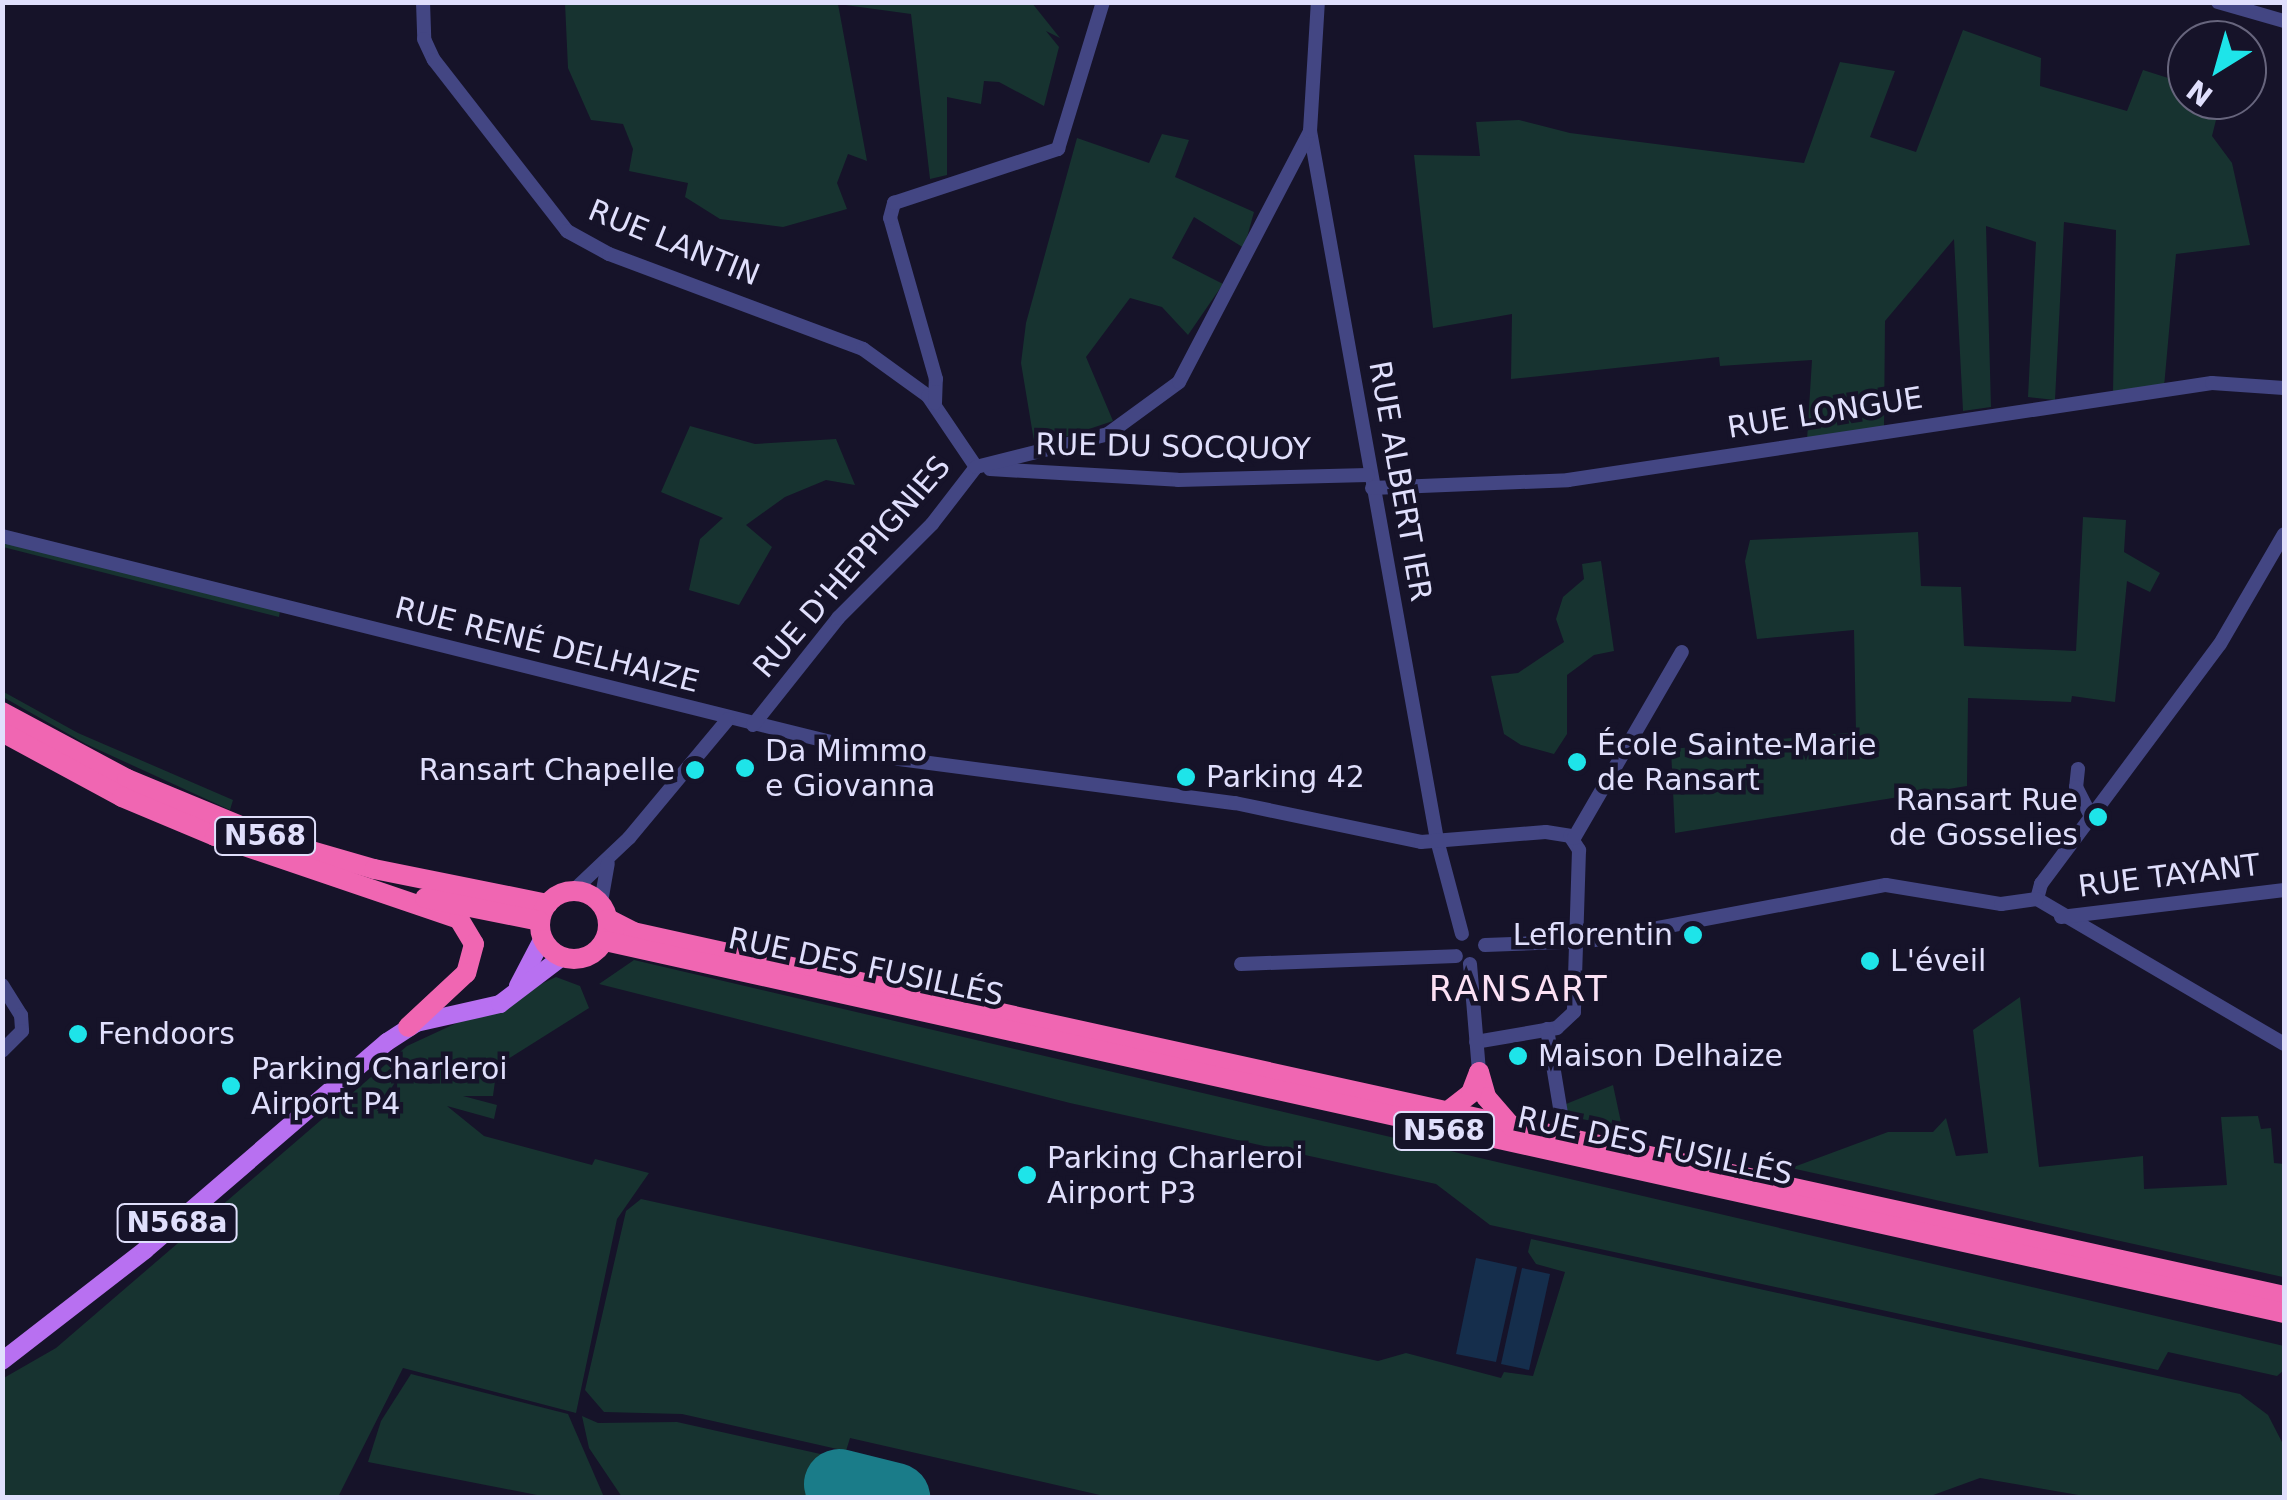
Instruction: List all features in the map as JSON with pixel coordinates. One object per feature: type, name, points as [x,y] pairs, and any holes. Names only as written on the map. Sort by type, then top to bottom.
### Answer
[{"type":"highway","name":"N568","points":[[2,712],[127,779],[278,841],[543,921]]},
{"type":"highway","name":"N568","points":[[2,732],[39,754],[215,836],[374,890],[543,921]]},
{"type":"highway","points":[[2,746],[39,754]]},
{"type":"highway","points":[[374,890],[456,918],[472,935],[466,973],[408,1027]]},
{"type":"highway","name":"N568","points":[[574,890],[605,921]]},
{"type":"highway","points":[[574,890],[543,921],[562,957],[592,954],[605,921]]},
{"type":"highway","name":"RUE DES FUSILLÉS","points":[[605,921],[633,932],[2284,1296]]},
{"type":"highway","name":"RUE DES FUSILLÉS","points":[[605,921],[2284,1313]]},
{"type":"highway","points":[[1447,1112],[1471,1093],[1478,1072]]},
{"type":"highway","points":[[1478,1072],[1486,1097],[1512,1127]]},
{"type":"main road","points":[[513,996],[543,921]]},
{"type":"main road","name":"N568a","points":[[2,1361],[145,1250],[408,1027],[484,1011],[513,996],[562,957]]},
{"type":"street","name":"RUE LANTIN","points":[[423,2],[424,39],[434,60],[545,207],[577,238],[837,335],[934,403],[976,467]]},
{"type":"street","points":[[934,403],[936,379],[890,218],[894,202],[1058,149],[1103,2]]},
{"type":"street","points":[[1310,131],[1318,2]]},
{"type":"street","points":[[2218,2],[2284,21]]},
{"type":"street","name":"RUE D'HEPPIGNIES","points":[[753,725],[838,618],[932,524],[976,467],[1108,434],[1179,382],[1310,131]]},
{"type":"street","name":"RUE ALBERT IER","points":[[1310,131],[1436,840],[1462,934]]},
{"type":"street","name":"RUE LONGUE","points":[[1370,482],[1568,480],[2212,383],[2284,388]]},
{"type":"street","name":"RUE DU SOCQUOY","points":[[976,467],[1178,480],[1370,482]]},
{"type":"street","points":[[2036,899],[2091,816],[2220,644],[2284,534]]},
{"type":"street","name":"RUE RENÉ DELHAIZE","points":[[2,536],[899,759],[1164,792],[1421,842],[1546,832],[1574,838]]},
{"type":"street","points":[[1476,1042],[1569,1022],[1574,1012],[1580,850],[1574,838],[1682,652]]},
{"type":"street","points":[[574,890],[610,858],[728,719]]},
{"type":"street","points":[[2078,769],[2076,787],[2091,816]]},
{"type":"street","points":[[605,921],[610,858]]},
{"type":"street","points":[[1478,1072],[1462,934],[1476,934],[1486,944],[1574,942],[1886,885],[2001,904],[2036,899],[2284,1044]]},
{"type":"street","name":"RUE TAYANT","points":[[2060,916],[2284,890]]},
{"type":"street","points":[[1241,964],[1481,960],[1486,944]]},
{"type":"street","points":[[2,985],[21,1014],[22,1031],[2,1052]]},
{"type":"street","points":[[1547,1029],[1561,1114]]},
{"type":"green space","points":[[565,3],[1032,3],[1060,38],[1046,31],[1059,47],[1044,106],[999,82],[984,81],[981,104],[947,97],[947,175],[930,179],[911,14],[838,4],[867,161],[848,154],[837,183],[847,209],[783,227],[720,219],[685,197],[688,183],[629,171],[633,149],[623,124],[591,120],[568,68]]},
{"type":"green space","points":[[1963,30],[2041,58],[2040,86],[2127,111],[2143,70],[2167,78],[2167,120],[2216,120],[2212,136],[2232,163],[2250,245],[2176,254],[2164,387],[2113,393],[2116,230],[2064,222],[2055,400],[2028,397],[2036,242],[1986,226],[1991,407],[1963,411],[1954,239],[1885,321],[1884,429],[1807,440],[1812,360],[1720,366],[1719,357],[1511,379],[1512,314],[1433,328],[1414,155],[1480,156],[1476,122],[1519,120],[1570,133],[1804,163],[1840,62],[1895,71],[1870,137],[1916,152]]},
{"type":"green space","points":[[1162,134],[1189,140],[1175,177],[1254,212],[1244,248],[1194,217],[1172,258],[1223,284],[1188,335],[1162,307],[1130,298],[1086,357],[1113,421],[1035,447],[1021,363],[1026,323],[1077,138],[1149,163]]},
{"type":"green space","points":[[690,426],[755,444],[836,439],[855,485],[826,480],[785,497],[746,525],[772,547],[739,605],[689,590],[700,539],[723,518],[661,492]]},
{"type":"green space","points":[[2083,517],[2126,520],[2124,552],[2160,573],[2150,592],[2127,581],[2115,702],[2072,696],[2071,702],[1968,698],[1967,786],[1675,833],[1671,749],[1856,732],[1854,630],[1757,639],[1745,561],[1750,540],[1918,532],[1921,586],[1961,587],[1964,646],[2076,651]]},
{"type":"green space","points":[[3,541],[280,611],[279,617],[3,547]]},
{"type":"green space","points":[[1601,561],[1614,651],[1594,655],[1567,675],[1567,734],[1554,754],[1521,745],[1504,734],[1491,676],[1518,673],[1564,642],[1556,619],[1563,597],[1584,579],[1582,564]]},
{"type":"green space","points":[[2,691],[78,733],[233,800],[230,810],[86,744],[3,697]]},
{"type":"green space","points":[[634,960],[2284,1346],[2284,1370],[2277,1376],[2168,1352],[2158,1370],[1490,1225],[1436,1184],[1070,1103],[599,984]]},
{"type":"green space","points":[[556,977],[580,986],[589,1008],[497,1066],[493,1096],[463,1096],[497,1105],[494,1119],[447,1106],[484,1136],[592,1165],[595,1159],[649,1173],[617,1219],[576,1413],[403,1368],[338,1497],[3,1497],[2,1379],[56,1348],[407,1046]]},
{"type":"green space","points":[[2020,997],[2039,1167],[2143,1156],[2144,1189],[2227,1185],[2221,1117],[2258,1116],[2261,1129],[2271,1128],[2274,1163],[2284,1164],[2284,1285],[2283,1277],[1791,1168],[1888,1132],[1933,1132],[1946,1118],[1956,1156],[1988,1153],[1973,1030]]},
{"type":"green space","points":[[1613,1085],[1622,1127],[1567,1116],[1566,1104]]},
{"type":"green space","points":[[641,1199],[1378,1361],[1406,1353],[1501,1378],[1504,1372],[1533,1376],[1565,1272],[1536,1264],[1528,1252],[1531,1239],[2240,1394],[2268,1415],[2284,1446],[2284,1497],[2090,1497],[1980,1478],[1925,1498],[1113,1498],[850,1438],[846,1451],[682,1414],[604,1412],[585,1390],[626,1211]]},
{"type":"green space","points":[[411,1374],[568,1414],[604,1497],[547,1497],[368,1462],[381,1421]]},
{"type":"green space","points":[[582,1416],[598,1423],[677,1422],[843,1459],[834,1497],[622,1497],[589,1448]]},
{"type":"water","points":[[1476,1258],[1517,1267],[1496,1362],[1456,1354]]},
{"type":"water","points":[[1522,1268],[1550,1274],[1529,1370],[1501,1364]]},
{"type":"runway","points":[[839,1484],[895,1498]]},
{"type":"place","name":"École Sainte-Marie de Ransart","points":[[1577,762]]},
{"type":"place","name":"Da Mimmo e Giovanna","points":[[745,768]]},
{"type":"place","name":"Ransart Chapelle","points":[[695,770]]},
{"type":"place","name":"Parking 42","points":[[1186,777]]},
{"type":"place","name":"Ransart Rue de Gosselies","points":[[2098,817]]},
{"type":"place","name":"Leflorentin","points":[[1693,935]]},
{"type":"place","name":"L'éveil","points":[[1870,961]]},
{"type":"place","name":"Fendoors","points":[[78,1034]]},
{"type":"place","name":"Maison Delhaize","points":[[1518,1056]]},
{"type":"place","name":"Parking Charleroi Airport P4","points":[[231,1086]]},
{"type":"place","name":"Parking Charleroi Airport P3","points":[[1027,1175]]},
{"type":"district","name":"RANSART","points":[[1519,989]]}]
